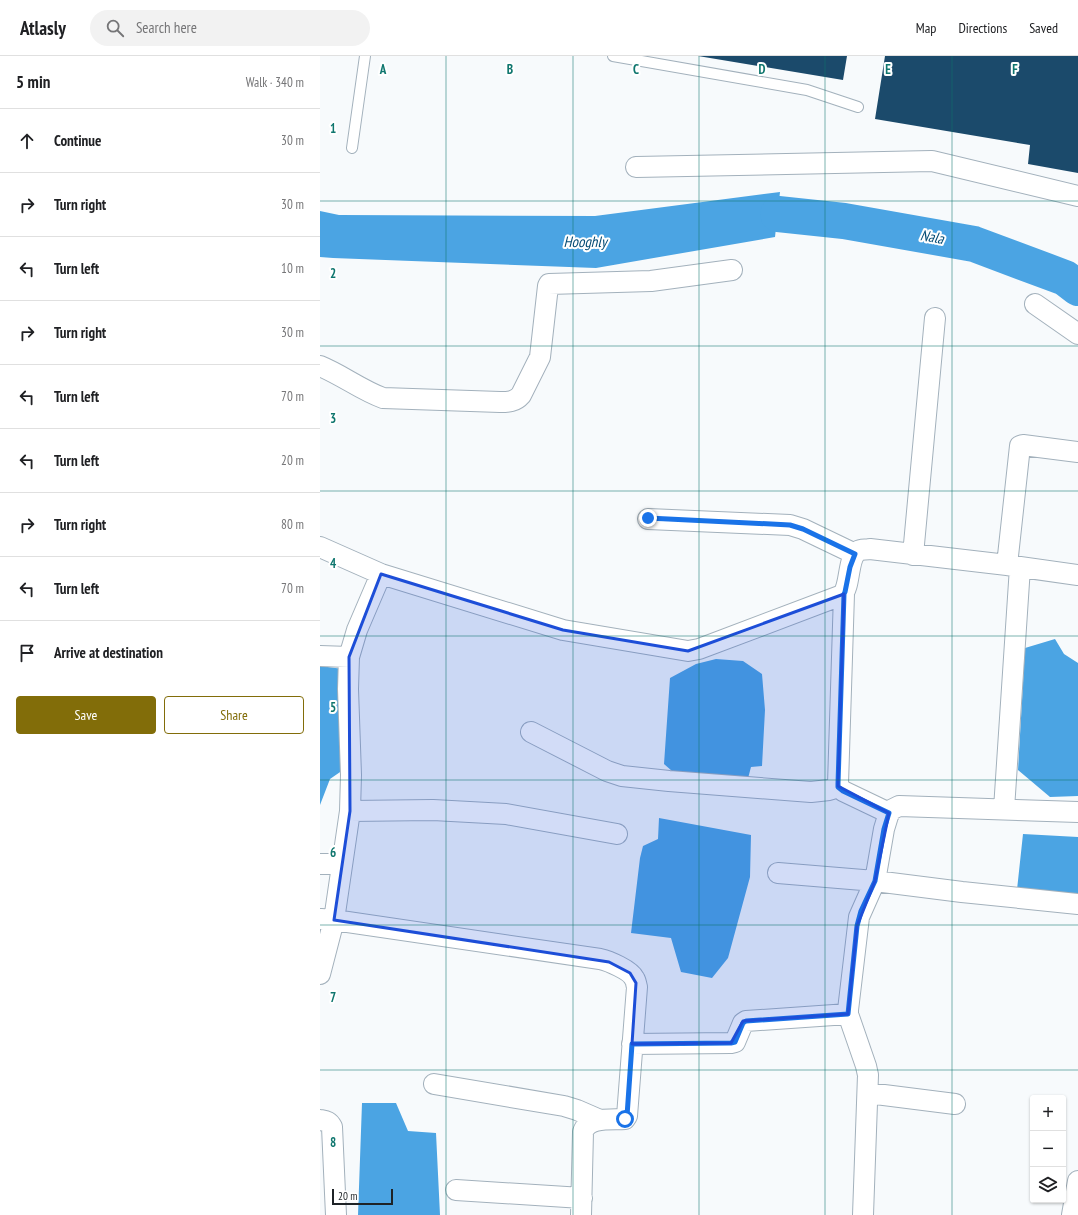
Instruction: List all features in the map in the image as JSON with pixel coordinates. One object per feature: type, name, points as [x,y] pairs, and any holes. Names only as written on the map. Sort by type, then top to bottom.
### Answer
[{"type":"street","points":[[636,167],[932,161],[1078,196]]},
{"type":"street","points":[[320,366],[340,375],[374,395],[384,398],[500,402],[513,401],[521,395],[540,357],[549,284],[651,281],[732,270]]},
{"type":"street","points":[[1035,304],[1078,334]]},
{"type":"street","points":[[913,554],[935,318]]},
{"type":"street","points":[[1004,809],[1013,566],[1020,446],[1023,445],[1078,452]]},
{"type":"street","points":[[648,518],[790,525],[803,529],[855,554]]},
{"type":"street","points":[[320,547],[381,574],[563,630],[688,651],[699,649],[844,594]]},
{"type":"street","points":[[838,787],[844,594],[850,567],[855,554],[860,550],[870,550],[913,554],[1078,575]]},
{"type":"street","points":[[320,974],[327,920],[342,864],[350,811],[351,775],[348,690],[349,658],[357,630],[381,574]]},
{"type":"street","points":[[320,656],[349,658]]},
{"type":"street","points":[[531,732],[607,771],[622,776],[811,792],[829,790],[838,787]]},
{"type":"street","points":[[838,787],[843,791],[889,813]]},
{"type":"street","points":[[863,1215],[868,1075],[848,1014],[857,926],[861,911],[875,881],[884,829],[889,813],[895,807],[899,806],[1078,812]]},
{"type":"street","points":[[350,811],[433,810],[506,814],[617,834]]},
{"type":"street","points":[[320,864],[342,864]]},
{"type":"street","points":[[778,872],[875,881],[1078,904]]},
{"type":"street","points":[[327,920],[600,959],[609,962],[634,976],[636,982],[627,1117],[625,1119],[590,1122],[585,1126],[583,1132],[582,1207],[456,1190]]},
{"type":"street","points":[[632,1044],[731,1043],[735,1042],[743,1023],[746,1021],[848,1014]]},
{"type":"street","points":[[434,1084],[564,1106],[600,1120]]},
{"type":"street","points":[[868,1093],[955,1104]]},
{"type":"street","points":[[320,1120],[325,1120],[330,1123],[332,1127],[336,1215]]},
{"type":"street","points":[[1072,1215],[1078,1181]]},
{"type":"lane","points":[[352,148],[365,56]]},
{"type":"lane","points":[[613,56],[807,90],[858,107]]},
{"type":"highlighted area","points":[[381,574],[563,630],[688,651],[844,594],[838,786],[889,813],[875,881],[857,926],[848,1014],[743,1021],[731,1043],[632,1044],[636,983],[630,973],[609,962],[334,920],[350,811],[349,657]]},
{"type":"water","name":"Hooghly","points":[[780,192],[775,237],[596,268],[320,257],[320,211],[339,215],[595,216]]},
{"type":"water","points":[[1055,639],[1064,654],[1078,663],[1078,796],[1050,797],[1018,770],[1025,648]]},
{"type":"water","points":[[716,659],[743,661],[762,674],[765,710],[762,766],[751,767],[746,786],[680,778],[664,764],[670,678],[696,664]]},
{"type":"water","points":[[320,666],[343,669],[343,770],[330,779],[320,805]]},
{"type":"water","points":[[659,818],[751,835],[750,877],[728,958],[712,978],[681,972],[671,938],[631,933],[640,858],[643,846],[658,839]]},
{"type":"water","points":[[1023,834],[1078,837],[1078,895],[1016,899]]},
{"type":"water","points":[[362,1103],[396,1103],[408,1131],[436,1133],[440,1215],[358,1215]]},
{"type":"building","points":[[698,56],[847,56],[843,80]]},
{"type":"building","points":[[885,56],[1078,56],[1078,173],[1028,164],[1030,145],[875,119]]},
{"type":"waterway","name":"Nala","points":[[778,214],[844,221],[974,244],[1065,278],[1078,288]]},
{"type":"route","points":[[625,1119],[627,1116],[632,1044],[733,1043],[735,1042],[744,1021],[848,1014],[857,926],[861,911],[875,881],[884,829],[889,813],[843,791],[838,787],[844,594],[850,567],[855,554],[803,529],[790,525],[648,518]]}]
